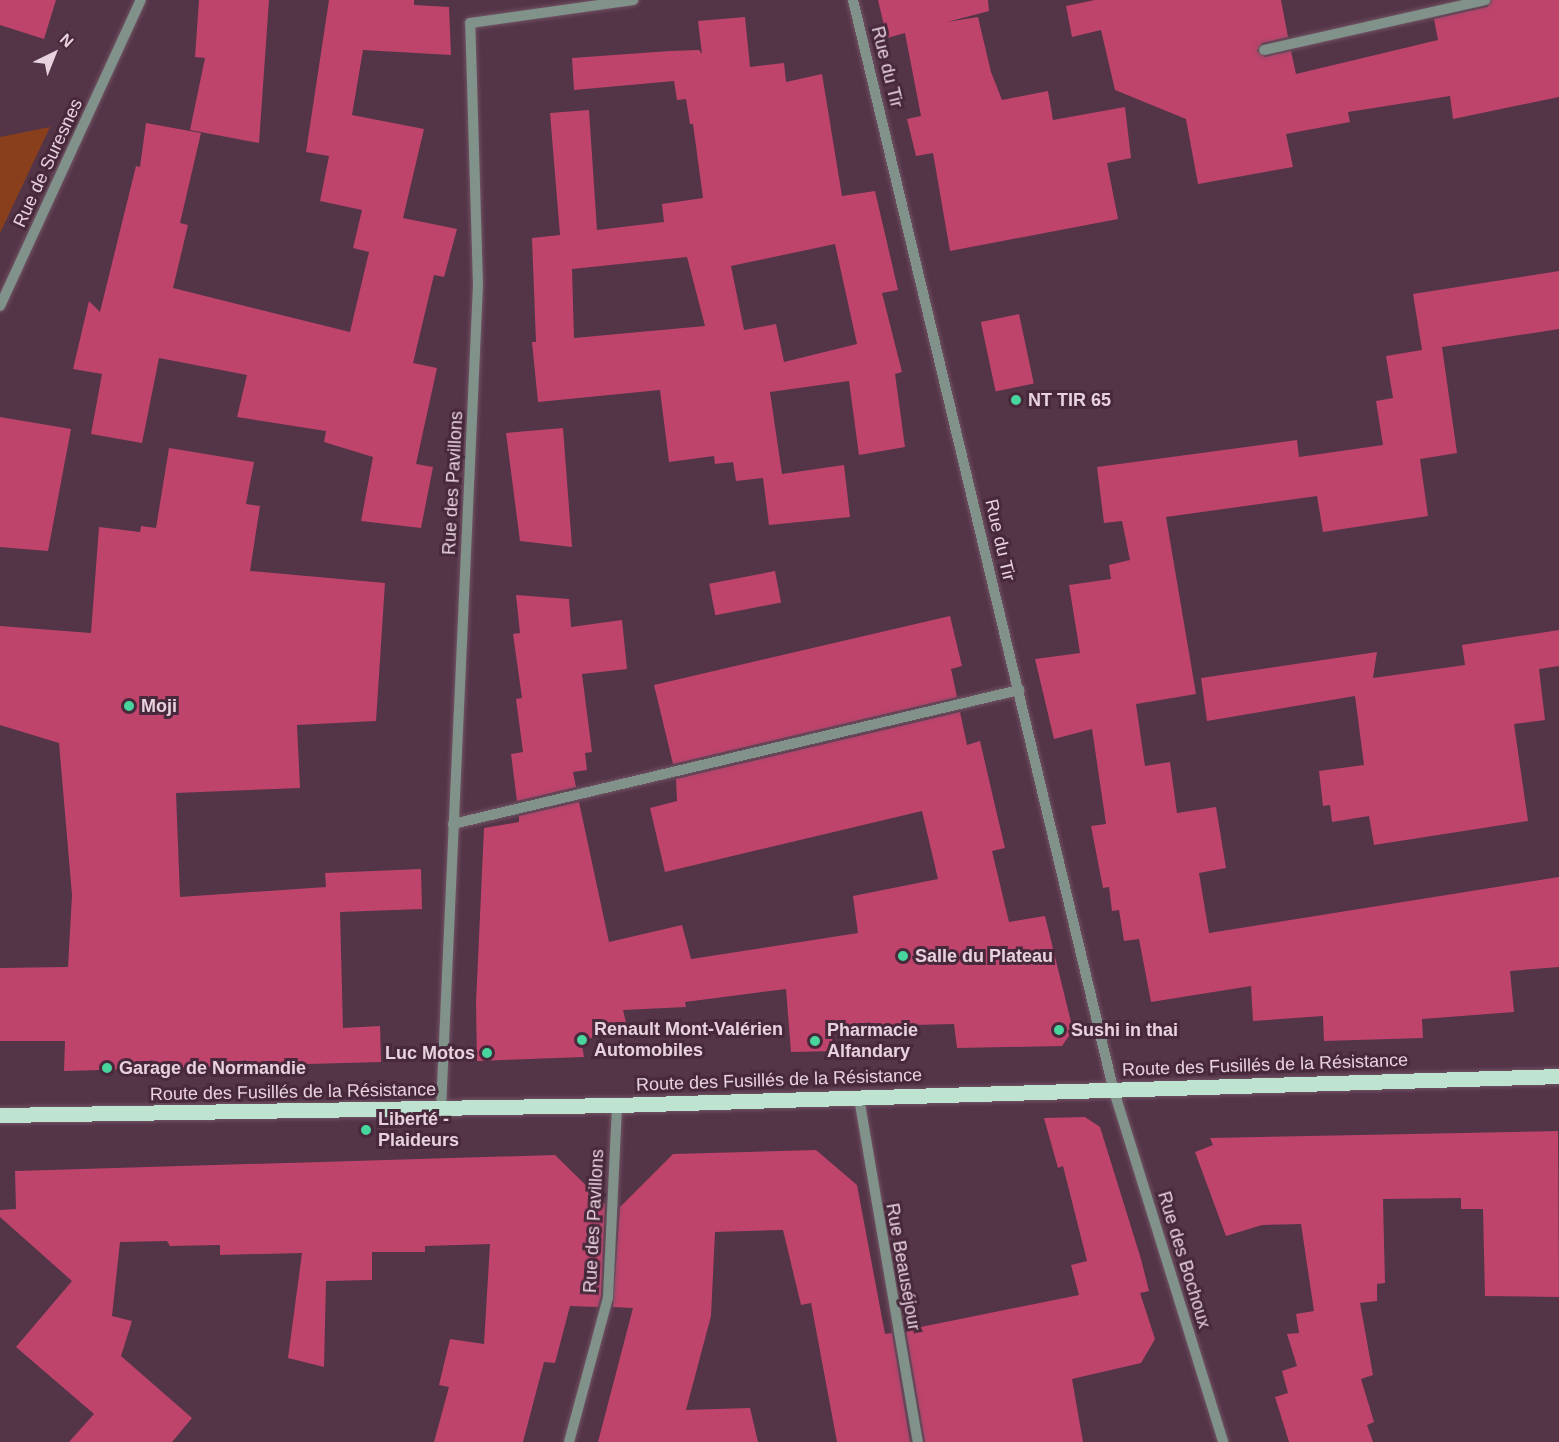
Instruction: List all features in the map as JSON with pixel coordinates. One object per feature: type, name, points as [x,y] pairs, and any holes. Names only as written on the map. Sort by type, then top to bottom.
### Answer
[{"type":"main road","name":"Route des Fusillés de la Résistance","points":[[0,1115],[617,1105],[1559,1076]]},
{"type":"street","name":"Rue de Suresnes","points":[[0,306],[141,0]]},
{"type":"street","name":"Rue des Pavillons","points":[[441,1109],[478,285],[470,23],[633,0]]},
{"type":"street","name":"Rue du Tir","points":[[853,0],[1113,1088]]},
{"type":"street","points":[[1264,50],[1485,0]]},
{"type":"street","points":[[453,824],[1018,690]]},
{"type":"street","name":"Rue des Bochoux","points":[[1113,1088],[1223,1442]]},
{"type":"street","name":"Rue Beauséjour","points":[[859,1098],[918,1442]]},
{"type":"street","name":"Rue des Pavillons","points":[[569,1442],[609,1298],[617,1105]]},
{"type":"shaded area","points":[[50,127],[0,233],[0,137]]},
{"type":"building","points":[[0,0],[56,0],[44,39],[0,25]]},
{"type":"building","points":[[199,0],[269,0],[259,143],[190,130],[205,58],[195,57]]},
{"type":"building","points":[[329,0],[414,0],[414,5],[449,7],[451,55],[363,50],[352,115],[424,129],[403,218],[457,229],[444,277],[434,275],[413,363],[437,368],[416,464],[433,467],[421,528],[361,521],[373,457],[324,442],[326,431],[237,417],[247,375],[159,358],[142,443],[91,434],[102,374],[73,369],[89,301],[100,312],[136,166],[140,167],[146,123],[201,133],[180,223],[188,225],[173,288],[350,332],[369,252],[353,248],[362,210],[320,201],[329,156],[306,152]]},
{"type":"building","points":[[878,0],[988,0],[989,11],[947,22],[978,17],[991,72],[1002,100],[1048,91],[1053,120],[1125,107],[1131,158],[1107,163],[1118,219],[950,251],[933,153],[916,156],[907,119],[921,116],[905,33],[887,38]]},
{"type":"building","points":[[1095,0],[1281,0],[1288,37],[1262,43],[1257,51],[1265,57],[1291,51],[1296,74],[1438,40],[1434,19],[1487,7],[1492,0],[1559,0],[1559,97],[1453,119],[1450,96],[1348,112],[1350,122],[1286,134],[1293,167],[1198,184],[1186,119],[1115,90],[1101,30],[1072,37],[1066,6]]},
{"type":"building","points":[[745,17],[750,67],[784,63],[786,82],[822,74],[842,196],[875,191],[898,290],[882,293],[902,372],[895,374],[905,447],[859,455],[849,381],[770,392],[782,474],[844,465],[850,517],[769,525],[763,478],[736,481],[733,462],[715,464],[714,456],[669,462],[660,390],[538,402],[532,342],[536,342],[532,238],[560,235],[550,113],[589,110],[597,230],[664,222],[662,204],[703,198],[693,124],[690,124],[686,99],[677,100],[674,81],[574,90],[572,58],[699,50],[702,54],[698,21]],"holes":[[[835,244],[857,344],[784,362],[776,324],[744,330],[731,266]],[[687,257],[705,326],[574,338],[572,269]]]},
{"type":"building","points":[[1559,271],[1559,329],[1442,347],[1457,453],[1420,459],[1428,516],[1323,532],[1317,496],[1166,517],[1196,694],[1136,704],[1145,766],[1170,762],[1177,813],[1216,807],[1226,868],[1199,873],[1209,933],[1559,877],[1559,967],[1510,971],[1514,1012],[1422,1019],[1423,1038],[1324,1041],[1323,1016],[1253,1021],[1251,986],[1151,1002],[1139,939],[1124,941],[1119,910],[1112,911],[1109,887],[1103,888],[1091,826],[1106,824],[1092,729],[1054,739],[1035,659],[1080,653],[1069,585],[1111,579],[1109,565],[1130,560],[1122,521],[1104,523],[1097,467],[1297,440],[1299,457],[1383,445],[1376,401],[1393,398],[1386,356],[1422,350],[1413,294]]},
{"type":"building","points":[[1019,314],[1034,383],[996,392],[981,322]]},
{"type":"building","points":[[0,417],[71,429],[48,551],[0,547]]},
{"type":"building","points":[[563,428],[572,547],[520,541],[506,433]]},
{"type":"building","points":[[169,448],[254,462],[246,504],[260,506],[250,571],[385,583],[376,721],[297,725],[300,788],[176,793],[180,897],[326,887],[325,873],[421,869],[422,909],[340,912],[343,1028],[380,1026],[381,1062],[64,1071],[65,1041],[0,1041],[0,968],[68,967],[72,895],[59,743],[0,725],[0,626],[91,633],[99,527],[140,532],[141,526],[156,528]]},
{"type":"building","points":[[775,571],[781,602],[715,615],[709,584]]},
{"type":"building","points":[[516,595],[569,599],[571,627],[622,620],[627,669],[582,674],[592,752],[585,753],[587,770],[573,772],[576,787],[517,801],[511,754],[523,752],[516,699],[522,698],[513,634],[520,633]]},
{"type":"building","points":[[950,616],[962,666],[951,669],[957,697],[673,764],[654,685]]},
{"type":"building","points":[[1559,630],[1559,666],[1539,669],[1545,720],[1514,724],[1528,821],[1374,845],[1369,816],[1332,822],[1330,805],[1323,806],[1319,771],[1364,765],[1355,696],[1207,721],[1201,678],[1377,652],[1373,678],[1465,665],[1462,645]]},
{"type":"building","points":[[960,712],[967,745],[980,741],[1005,848],[992,851],[1009,922],[1045,916],[1073,1030],[1062,1046],[957,1048],[954,1024],[833,1027],[835,1051],[791,1052],[786,989],[685,1002],[686,1007],[623,1010],[628,1031],[581,1040],[584,1057],[477,1061],[476,1003],[484,828],[519,822],[519,816],[579,802],[609,942],[682,925],[691,959],[858,933],[853,896],[938,879],[922,811],[665,872],[650,808],[677,801],[676,779]]},
{"type":"building","points":[[1085,1117],[1100,1127],[1141,1259],[1149,1291],[1140,1293],[1155,1339],[1141,1363],[1072,1379],[1083,1442],[925,1442],[906,1330],[1079,1295],[1071,1265],[1087,1261],[1063,1166],[1058,1168],[1044,1118]]},
{"type":"building","points":[[1558,1131],[1559,1297],[1485,1296],[1483,1209],[1461,1209],[1461,1198],[1383,1199],[1385,1283],[1377,1284],[1377,1301],[1360,1303],[1373,1375],[1361,1379],[1374,1422],[1367,1425],[1373,1442],[1289,1442],[1275,1397],[1288,1393],[1282,1371],[1297,1366],[1287,1334],[1299,1333],[1296,1314],[1314,1311],[1301,1224],[1262,1225],[1226,1236],[1195,1152],[1213,1145],[1210,1138]]},
{"type":"building","points":[[816,1150],[857,1185],[885,1334],[892,1333],[910,1442],[837,1442],[811,1303],[801,1305],[783,1230],[715,1232],[711,1316],[686,1410],[750,1408],[758,1442],[598,1442],[633,1308],[613,1307],[620,1207],[673,1154]]},
{"type":"building","points":[[555,1155],[605,1204],[601,1296],[598,1307],[570,1306],[555,1363],[544,1362],[523,1442],[434,1442],[449,1387],[439,1385],[450,1339],[484,1344],[490,1244],[425,1246],[425,1252],[372,1252],[372,1280],[326,1281],[324,1367],[288,1358],[302,1253],[220,1255],[220,1245],[170,1246],[167,1241],[120,1242],[112,1316],[132,1321],[121,1356],[192,1418],[172,1442],[69,1442],[94,1414],[16,1347],[72,1281],[0,1217],[0,1210],[16,1209],[15,1171]]},
{"type":"place","name":"NT TIR 65","points":[[1016,400]]},
{"type":"place","name":"Moji","points":[[129,706]]},
{"type":"place","name":"Salle du Plateau","points":[[903,956]]},
{"type":"place","name":"Sushi in thai","points":[[1059,1030]]},
{"type":"place","name":"Renault Mont-Valérien Automobiles","points":[[582,1040]]},
{"type":"place","name":"Pharmacie Alfandary","points":[[815,1041]]},
{"type":"place","name":"Luc Motos","points":[[487,1053]]},
{"type":"place","name":"Garage de Normandie","points":[[107,1068]]},
{"type":"place","name":"Liberté - Plaideurs","points":[[366,1130]]}]
